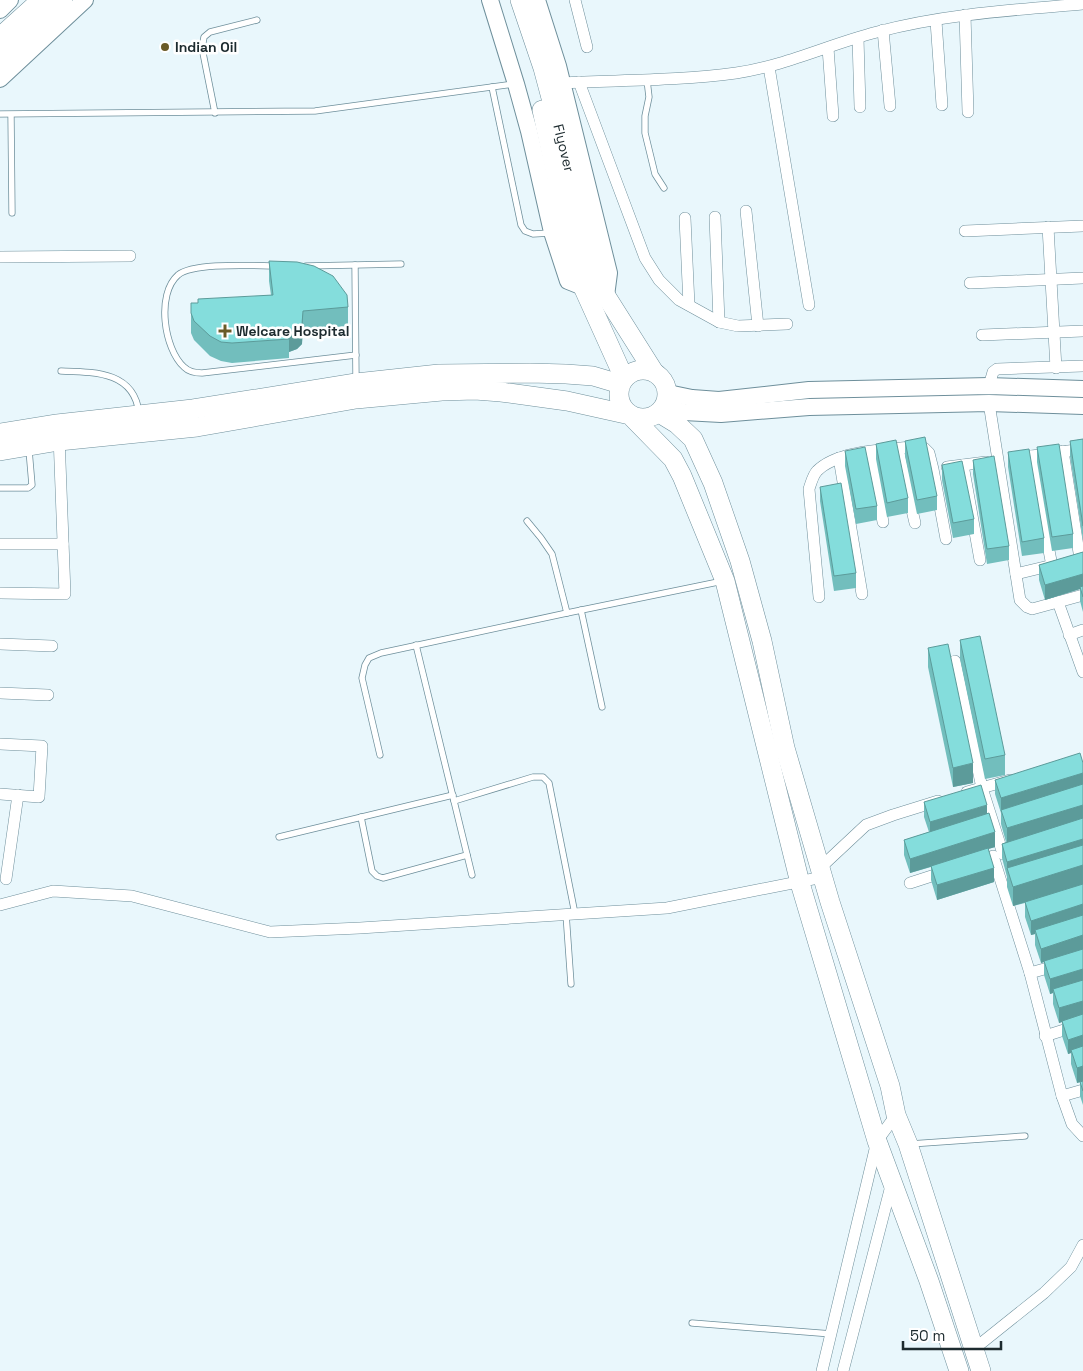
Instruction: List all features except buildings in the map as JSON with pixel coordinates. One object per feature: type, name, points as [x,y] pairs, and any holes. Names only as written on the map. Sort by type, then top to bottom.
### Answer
[{"type":"main road","points":[[0,37],[41,0]]},
{"type":"main road","points":[[0,58],[63,0]]},
{"type":"main road","name":"Flyover","points":[[509,0],[536,85],[582,260],[654,372]]},
{"type":"main road","name":"Flyover","points":[[520,0],[543,68],[558,124],[582,260],[583,287],[622,381]]},
{"type":"main road","points":[[356,391],[483,391],[566,401],[630,415],[645,419],[663,405],[666,385],[654,372],[644,370],[633,372],[622,381],[618,398],[624,411],[630,415],[673,459],[682,476],[725,581],[800,883],[877,1141],[929,1281],[959,1371]]},
{"type":"main road","points":[[0,433],[58,433],[140,424],[197,427],[439,374],[530,373],[593,376],[622,381]]},
{"type":"main road","points":[[663,405],[677,424],[693,440],[713,483],[743,570],[762,640],[786,748],[822,873],[890,1086],[896,1115],[908,1144],[981,1371]]},
{"type":"main road","points":[[0,451],[29,446],[58,433]]},
{"type":"street","points":[[0,10],[10,0]]},
{"type":"street","points":[[0,79],[85,0]]},
{"type":"street","points":[[490,0],[529,131],[552,232],[568,281],[583,287]]},
{"type":"street","points":[[537,0],[562,83],[609,272],[606,296]]},
{"type":"street","points":[[575,0],[586,47]]},
{"type":"street","points":[[562,83],[735,73],[769,67],[883,30],[965,15],[1083,4]]},
{"type":"street","points":[[965,15],[968,112]]},
{"type":"street","points":[[936,21],[942,105]]},
{"type":"street","points":[[883,30],[890,106]]},
{"type":"street","points":[[858,38],[860,107]]},
{"type":"street","points":[[828,48],[833,116]]},
{"type":"street","points":[[769,67],[809,305]]},
{"type":"street","points":[[579,82],[645,258],[659,280],[679,300],[719,322],[738,326],[787,324]]},
{"type":"street","points":[[746,211],[758,326]]},
{"type":"street","points":[[715,217],[719,322]]},
{"type":"street","points":[[685,218],[688,305]]},
{"type":"street","points":[[965,231],[1083,226]]},
{"type":"street","points":[[1048,227],[1056,368]]},
{"type":"street","points":[[0,257],[130,256]]},
{"type":"street","points":[[970,283],[1083,278]]},
{"type":"street","points":[[982,335],[1083,331]]},
{"type":"street","points":[[1083,366],[997,369],[993,372],[989,394],[1020,600],[1027,607],[1032,608],[1083,595]]},
{"type":"street","points":[[663,405],[692,398],[718,400],[809,390],[989,394],[1083,389]]},
{"type":"street","points":[[989,394],[1083,406]]},
{"type":"street","points":[[0,593],[65,594],[58,433]]},
{"type":"street","points":[[819,597],[809,489],[816,472],[828,462],[870,452],[920,446],[924,448],[929,454],[933,469],[946,538]]},
{"type":"street","points":[[898,448],[915,523]]},
{"type":"street","points":[[933,469],[1083,449]]},
{"type":"street","points":[[1063,451],[1069,562]]},
{"type":"street","points":[[870,452],[883,522]]},
{"type":"street","points":[[1031,456],[1069,562]]},
{"type":"street","points":[[839,458],[862,594]]},
{"type":"street","points":[[963,465],[980,560]]},
{"type":"street","points":[[0,544],[63,544]]},
{"type":"street","points":[[1016,574],[1069,562]]},
{"type":"street","points":[[1058,602],[1082,665]]},
{"type":"street","points":[[1069,635],[1083,630]]},
{"type":"street","points":[[0,644],[52,646]]},
{"type":"street","points":[[955,660],[998,855],[1016,914],[1045,1036],[1072,1124],[1083,1136]]},
{"type":"street","points":[[0,693],[48,695]]},
{"type":"street","points":[[0,744],[42,746],[39,797],[0,794]]},
{"type":"street","points":[[0,905],[54,891],[132,896],[270,932],[666,908],[800,883],[822,873],[866,825],[951,797],[1019,778]]},
{"type":"street","points":[[6,880],[18,796]]},
{"type":"street","points":[[910,883],[956,868]]},
{"type":"street","points":[[1030,973],[1083,958]]},
{"type":"street","points":[[1045,1036],[1083,1024]]},
{"type":"street","points":[[1062,1096],[1083,1090]]},
{"type":"street","points":[[822,1371],[877,1141],[896,1115]]},
{"type":"street","points":[[843,1371],[892,1181]]},
{"type":"street","points":[[974,1349],[1051,1286],[1071,1267],[1083,1245]]},
{"type":"lane","points":[[216,113],[202,48],[204,37],[210,32],[257,20]]},
{"type":"lane","points":[[647,79],[649,97],[644,116],[645,133],[654,174],[664,188]]},
{"type":"lane","points":[[0,114],[315,112],[516,84]]},
{"type":"lane","points":[[492,87],[521,225],[525,231],[533,234],[552,232]]},
{"type":"lane","points":[[11,115],[12,213]]},
{"type":"lane","points":[[298,266],[401,264]]},
{"type":"lane","points":[[355,265],[356,391]]},
{"type":"lane","points":[[280,266],[213,266],[192,269],[179,274],[168,291],[165,313],[168,340],[177,359],[185,368],[202,373],[356,355]]},
{"type":"lane","points":[[61,371],[98,372],[116,378],[134,393],[138,403],[140,424]]},
{"type":"lane","points":[[0,488],[28,488],[32,485],[29,446]]},
{"type":"lane","points":[[526,521],[552,554],[566,613]]},
{"type":"lane","points":[[380,755],[362,678],[369,658],[381,653],[416,645],[725,581]]},
{"type":"lane","points":[[581,610],[602,707]]},
{"type":"lane","points":[[416,645],[472,875]]},
{"type":"lane","points":[[279,837],[361,817],[453,798],[533,776],[543,776],[549,783],[570,914],[571,984]]},
{"type":"lane","points":[[361,817],[372,871],[377,876],[383,878],[467,855]]},
{"type":"lane","points":[[908,1144],[1025,1136]]},
{"type":"lane","points":[[692,1323],[832,1334]]},
{"type":"place","name":"Indian Oil","points":[[165,47]]},
{"type":"place","name":"Welcare Hospital","points":[[225,331]]}]
